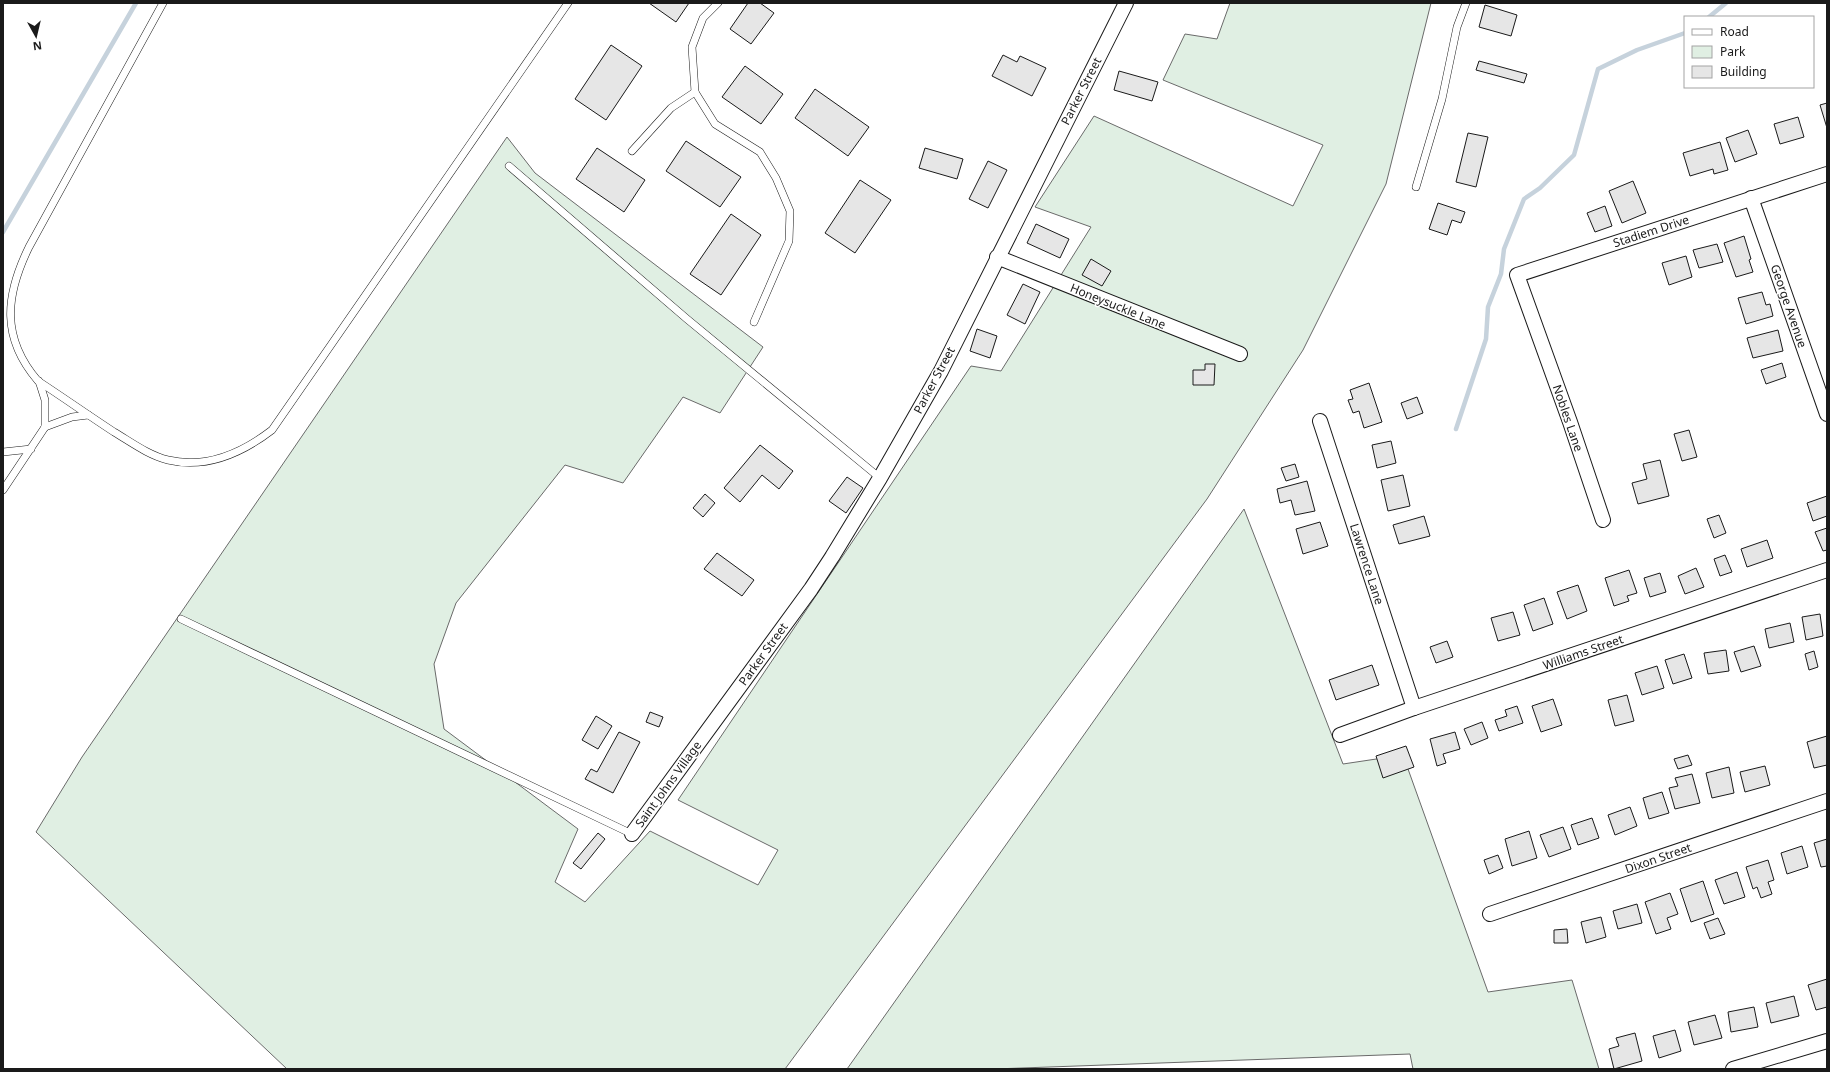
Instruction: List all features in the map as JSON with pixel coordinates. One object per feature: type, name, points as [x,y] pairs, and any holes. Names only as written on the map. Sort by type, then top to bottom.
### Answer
[{"type":"street","name":"Parker Street","points":[[704,734],[811,589],[880,478],[941,371],[1126,3]]},
{"type":"street","name":"Stadiem Drive","points":[[1533,318],[1518,275],[1827,174]]},
{"type":"street","name":"George Avenue","points":[[1751,198],[1827,414]]},
{"type":"street","name":"Honeysuckle Lane","points":[[997,257],[1240,354]]},
{"type":"street","name":"Nobles Lane","points":[[1533,318],[1603,520]]},
{"type":"street","name":"Lawrence Lane","points":[[1320,421],[1414,708]]},
{"type":"street","name":"Williams Street","points":[[1340,736],[1414,708],[1827,570]]},
{"type":"street","name":"Saint Johns Village","points":[[632,834],[704,734]]},
{"type":"street","name":"Dixon Street","points":[[1490,914],[1827,801]]},
{"type":"street","points":[[1733,1069],[1827,1041]]},
{"type":"lane","points":[[164,3],[18,269],[10,307],[16,347],[26,366],[38,381],[142,449],[166,460],[186,463],[220,458],[239,452],[272,430],[568,3]]},
{"type":"lane","points":[[718,3],[703,18],[692,47],[695,92],[715,124],[760,152],[776,178],[790,211],[789,241],[754,322]]},
{"type":"lane","points":[[1416,187],[1442,99],[1457,26],[1466,3]]},
{"type":"lane","points":[[632,151],[671,108],[695,92]]},
{"type":"lane","points":[[509,166],[687,319],[880,478]]},
{"type":"lane","points":[[3,490],[6,480],[31,449],[45,427],[45,400],[38,381]]},
{"type":"lane","points":[[45,427],[72,418],[88,415]]},
{"type":"lane","points":[[3,452],[31,449]]},
{"type":"lane","points":[[181,619],[632,834]]},
{"type":"green space","points":[[1230,3],[1431,3],[1386,184],[1303,350],[1207,499],[785,1069],[287,1069],[36,832],[82,757],[507,137],[535,173],[763,347],[720,413],[683,397],[623,483],[565,465],[456,603],[434,664],[444,729],[578,829],[555,882],[585,902],[650,831],[758,885],[778,850],[678,800],[971,366],[1001,371],[1091,227],[1035,207],[1094,116],[1293,206],[1323,145],[1163,80],[1185,34],[1217,39]]},
{"type":"green space","points":[[1244,509],[1343,764],[1403,755],[1488,992],[1572,980],[1599,1069],[1413,1069],[1410,1054],[994,1069],[847,1069]]},
{"type":"building","points":[[649,3],[689,3],[676,22]]},
{"type":"building","points":[[748,3],[760,3],[774,13],[751,44],[730,29]]},
{"type":"building","points":[[1485,5],[1517,15],[1511,36],[1479,27]]},
{"type":"building","points":[[611,45],[642,66],[606,120],[575,99]]},
{"type":"building","points":[[1003,55],[1017,62],[1020,56],[1046,68],[1032,96],[992,76]]},
{"type":"building","points":[[1479,61],[1527,74],[1524,83],[1476,70]]},
{"type":"building","points":[[745,66],[783,94],[761,124],[722,97]]},
{"type":"building","points":[[1119,71],[1158,82],[1152,101],[1114,90]]},
{"type":"building","points":[[815,89],[869,127],[848,156],[795,118]]},
{"type":"building","points":[[1827,103],[1827,128],[1820,105]]},
{"type":"building","points":[[1798,117],[1804,137],[1780,144],[1774,124]]},
{"type":"building","points":[[1748,130],[1757,154],[1735,162],[1726,138]]},
{"type":"building","points":[[1468,133],[1488,137],[1476,187],[1456,182]]},
{"type":"building","points":[[686,141],[741,177],[720,207],[666,171]]},
{"type":"building","points":[[1720,142],[1728,170],[1714,174],[1713,169],[1690,176],[1683,153]]},
{"type":"building","points":[[597,148],[645,180],[624,212],[576,179]]},
{"type":"building","points":[[925,148],[963,159],[957,179],[919,168]]},
{"type":"building","points":[[988,161],[1007,170],[988,208],[969,199]]},
{"type":"building","points":[[860,180],[891,200],[855,253],[825,233]]},
{"type":"building","points":[[1633,181],[1646,213],[1622,223],[1609,191]]},
{"type":"building","points":[[1438,203],[1465,212],[1461,223],[1452,220],[1447,235],[1429,229]]},
{"type":"building","points":[[1605,206],[1612,226],[1595,232],[1587,213]]},
{"type":"building","points":[[731,214],[761,235],[721,295],[690,274]]},
{"type":"building","points":[[1036,224],[1069,239],[1060,258],[1027,243]]},
{"type":"building","points":[[1744,236],[1751,259],[1749,260],[1753,272],[1736,277],[1724,243]]},
{"type":"building","points":[[1717,244],[1723,262],[1699,268],[1693,250]]},
{"type":"building","points":[[1686,256],[1692,277],[1669,285],[1662,263]]},
{"type":"building","points":[[1091,259],[1111,271],[1102,286],[1082,275]]},
{"type":"building","points":[[1023,284],[1040,292],[1025,324],[1007,315]]},
{"type":"building","points":[[1762,292],[1766,305],[1770,304],[1773,316],[1746,324],[1738,298]]},
{"type":"building","points":[[977,329],[997,336],[990,358],[970,351]]},
{"type":"building","points":[[1778,330],[1783,351],[1753,358],[1747,338]]},
{"type":"building","points":[[1782,363],[1786,377],[1766,384],[1761,370]]},
{"type":"building","points":[[1205,364],[1215,364],[1214,385],[1193,385],[1193,370],[1205,370]]},
{"type":"building","points":[[1369,383],[1382,422],[1364,428],[1359,411],[1353,413],[1348,400],[1353,399],[1350,390]]},
{"type":"building","points":[[1417,397],[1423,413],[1407,419],[1401,403]]},
{"type":"building","points":[[1689,430],[1697,457],[1682,461],[1674,434]]},
{"type":"building","points":[[1391,441],[1396,463],[1377,468],[1372,445]]},
{"type":"building","points":[[760,445],[793,471],[779,489],[762,475],[740,502],[724,488]]},
{"type":"building","points":[[1660,460],[1669,496],[1638,504],[1632,483],[1647,479],[1643,464]]},
{"type":"building","points":[[1295,464],[1299,477],[1286,481],[1281,468]]},
{"type":"building","points":[[1403,475],[1410,506],[1388,511],[1381,480]]},
{"type":"building","points":[[847,477],[863,488],[846,513],[829,501]]},
{"type":"building","points":[[1307,481],[1315,511],[1295,515],[1291,500],[1280,503],[1277,489]]},
{"type":"building","points":[[705,494],[715,503],[703,517],[693,508]]},
{"type":"building","points":[[1827,496],[1827,516],[1813,521],[1807,503]]},
{"type":"building","points":[[1719,515],[1726,533],[1714,538],[1707,519]]},
{"type":"building","points":[[1424,516],[1430,536],[1399,544],[1393,525]]},
{"type":"building","points":[[1320,522],[1328,546],[1303,554],[1296,529]]},
{"type":"building","points":[[1827,528],[1827,550],[1823,551],[1815,532]]},
{"type":"building","points":[[1767,540],[1773,558],[1747,567],[1741,549]]},
{"type":"building","points":[[717,553],[754,580],[742,596],[704,569]]},
{"type":"building","points":[[1725,555],[1732,572],[1720,576],[1714,559]]},
{"type":"building","points":[[1696,568],[1704,587],[1685,594],[1678,576]]},
{"type":"building","points":[[1629,570],[1637,593],[1627,596],[1629,601],[1614,606],[1605,578]]},
{"type":"building","points":[[1660,573],[1666,592],[1650,597],[1644,578]]},
{"type":"building","points":[[1578,585],[1587,611],[1567,619],[1557,592]]},
{"type":"building","points":[[1544,598],[1553,624],[1533,631],[1524,605]]},
{"type":"building","points":[[1513,612],[1520,635],[1498,641],[1491,618]]},
{"type":"building","points":[[1820,614],[1823,636],[1806,640],[1802,617]]},
{"type":"building","points":[[1790,623],[1794,642],[1769,648],[1765,629]]},
{"type":"building","points":[[1447,641],[1453,657],[1436,663],[1430,647]]},
{"type":"building","points":[[1754,646],[1761,666],[1741,672],[1734,652]]},
{"type":"building","points":[[1726,650],[1729,671],[1708,674],[1704,653]]},
{"type":"building","points":[[1814,651],[1818,667],[1809,670],[1805,654]]},
{"type":"building","points":[[1684,654],[1692,678],[1673,684],[1665,660]]},
{"type":"building","points":[[1372,665],[1379,685],[1336,700],[1329,680]]},
{"type":"building","points":[[1657,666],[1664,688],[1642,695],[1635,673]]},
{"type":"building","points":[[1627,695],[1634,721],[1615,726],[1608,700]]},
{"type":"building","points":[[1553,699],[1562,725],[1541,732],[1532,706]]},
{"type":"building","points":[[1517,706],[1523,723],[1499,731],[1495,720],[1507,716],[1505,710]]},
{"type":"building","points":[[650,712],[663,717],[659,727],[646,722]]},
{"type":"building","points":[[596,716],[612,726],[598,749],[582,740]]},
{"type":"building","points":[[1482,722],[1488,738],[1471,745],[1464,729]]},
{"type":"building","points":[[619,732],[640,742],[613,793],[585,779],[591,769],[597,772]]},
{"type":"building","points":[[1455,732],[1460,749],[1443,754],[1446,763],[1437,766],[1430,739]]},
{"type":"building","points":[[1827,736],[1827,765],[1814,768],[1807,742]]},
{"type":"building","points":[[1406,746],[1414,767],[1383,778],[1376,756]]},
{"type":"building","points":[[1688,755],[1692,765],[1678,769],[1674,759]]},
{"type":"building","points":[[1765,766],[1770,785],[1745,792],[1740,772]]},
{"type":"building","points":[[1729,767],[1734,793],[1712,798],[1706,773]]},
{"type":"building","points":[[1692,774],[1700,803],[1675,809],[1669,788],[1678,786],[1675,778]]},
{"type":"building","points":[[1662,792],[1669,813],[1649,819],[1643,798]]},
{"type":"building","points":[[1630,807],[1637,826],[1615,835],[1608,815]]},
{"type":"building","points":[[1592,818],[1599,838],[1578,845],[1571,825]]},
{"type":"building","points":[[1563,827],[1571,849],[1549,857],[1540,835]]},
{"type":"building","points":[[1529,831],[1537,858],[1512,866],[1505,839]]},
{"type":"building","points":[[598,833],[605,839],[581,869],[573,863]]},
{"type":"building","points":[[1827,839],[1827,866],[1821,867],[1814,843]]},
{"type":"building","points":[[1802,846],[1808,867],[1787,874],[1781,853]]},
{"type":"building","points":[[1498,855],[1503,868],[1489,874],[1484,860]]},
{"type":"building","points":[[1768,860],[1774,880],[1768,882],[1772,894],[1761,898],[1757,887],[1753,889],[1746,867]]},
{"type":"building","points":[[1737,872],[1745,897],[1724,904],[1715,880]]},
{"type":"building","points":[[1703,881],[1714,914],[1691,922],[1680,889]]},
{"type":"building","points":[[1670,893],[1678,914],[1667,918],[1671,929],[1656,934],[1645,902]]},
{"type":"building","points":[[1637,904],[1642,923],[1618,929],[1613,911]]},
{"type":"building","points":[[1601,917],[1606,937],[1586,943],[1581,922]]},
{"type":"building","points":[[1718,918],[1725,934],[1710,939],[1704,923]]},
{"type":"building","points":[[1567,929],[1568,943],[1554,943],[1554,930]]},
{"type":"building","points":[[1827,979],[1827,1007],[1816,1010],[1808,985]]},
{"type":"building","points":[[1794,996],[1799,1016],[1771,1023],[1766,1003]]},
{"type":"building","points":[[1754,1007],[1758,1027],[1731,1032],[1728,1012]]},
{"type":"building","points":[[1715,1015],[1722,1038],[1694,1045],[1688,1022]]},
{"type":"building","points":[[1675,1030],[1681,1051],[1659,1058],[1653,1036]]},
{"type":"building","points":[[1635,1033],[1642,1061],[1614,1069],[1609,1049],[1619,1046],[1616,1038]]},
{"type":"waterway","points":[[3,232],[136,3]]},
{"type":"waterway","points":[[1710,16],[1726,3]]},
{"type":"waterway","points":[[1456,429],[1486,339],[1488,307],[1501,274],[1504,249],[1524,199],[1540,188],[1574,155],[1598,69],[1637,50],[1684,33]]}]
